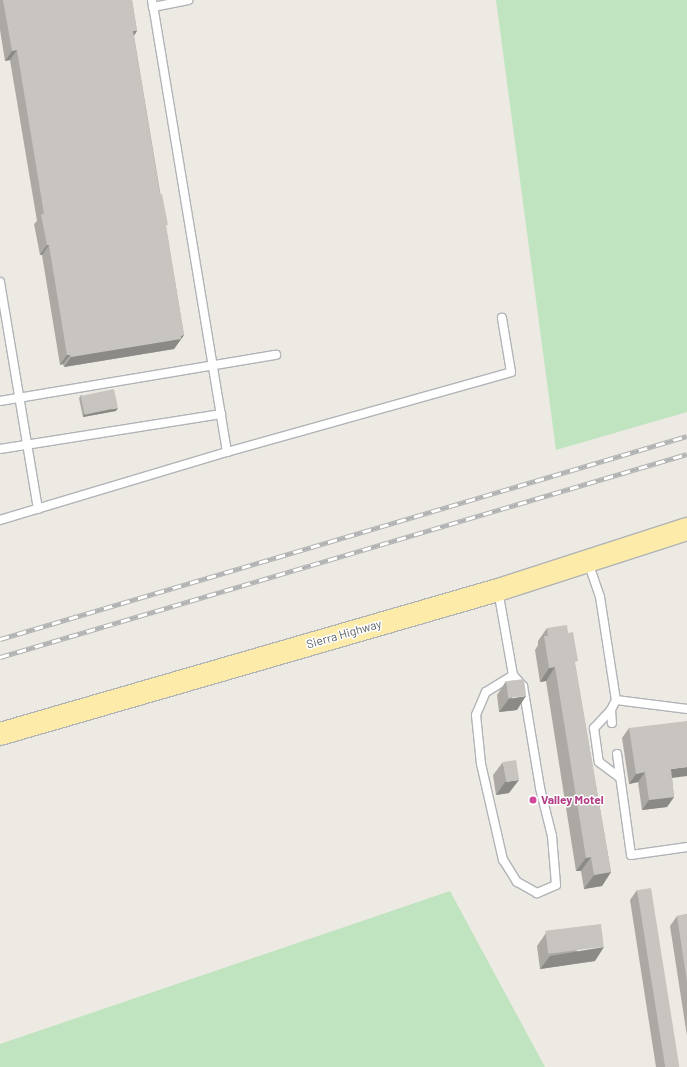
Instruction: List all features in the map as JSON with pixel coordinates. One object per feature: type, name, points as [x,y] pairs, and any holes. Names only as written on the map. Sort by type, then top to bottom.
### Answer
[{"type":"main road","name":"Sierra Highway","points":[[0,734],[498,590],[687,529]]},
{"type":"lane","points":[[188,0],[152,3],[227,452]]},
{"type":"lane","points":[[0,282],[38,509]]},
{"type":"lane","points":[[0,520],[227,452],[511,372],[502,318]]},
{"type":"lane","points":[[0,401],[276,355]]},
{"type":"lane","points":[[0,449],[221,414]]},
{"type":"lane","points":[[588,561],[600,597],[616,700],[610,710],[594,728],[599,762],[620,778]]},
{"type":"lane","points":[[498,590],[513,676],[523,686],[540,788],[552,836],[556,885],[537,893],[517,882],[503,860],[481,764],[476,715],[486,692],[513,676]]},
{"type":"lane","points":[[616,700],[687,709]]},
{"type":"lane","points":[[610,710],[612,723]]},
{"type":"lane","points":[[617,754],[631,855],[687,846]]},
{"type":"green space","points":[[496,0],[687,0],[687,412],[556,450]]},
{"type":"green space","points":[[450,891],[545,1067],[0,1067],[0,1044]]},
{"type":"building","points":[[3,0],[132,0],[137,31],[133,31],[160,194],[162,194],[168,225],[166,225],[184,335],[181,336],[181,339],[71,357],[70,355],[67,355],[49,245],[47,245],[41,214],[44,214],[17,50],[12,51]]},
{"type":"building","points":[[114,389],[118,408],[85,415],[81,396]]},
{"type":"building","points":[[567,625],[568,633],[573,632],[578,661],[575,662],[611,872],[594,875],[591,857],[586,858],[555,667],[549,668],[544,636],[548,636],[547,628]]},
{"type":"building","points":[[524,679],[526,696],[508,698],[506,681]]},
{"type":"building","points":[[687,721],[687,767],[671,769],[674,797],[649,800],[645,772],[636,774],[629,728]]},
{"type":"building","points":[[516,760],[519,780],[506,782],[503,762]]},
{"type":"building","points":[[651,888],[679,1067],[665,1067],[637,890]]},
{"type":"building","points":[[687,914],[687,982],[677,916]]},
{"type":"building","points":[[601,924],[604,947],[548,954],[545,931]]},
{"type":"railway","points":[[0,639],[687,436]]},
{"type":"railway","points":[[0,657],[687,454]]},
{"type":"place","name":"Valley Motel","points":[[533,800]]}]
